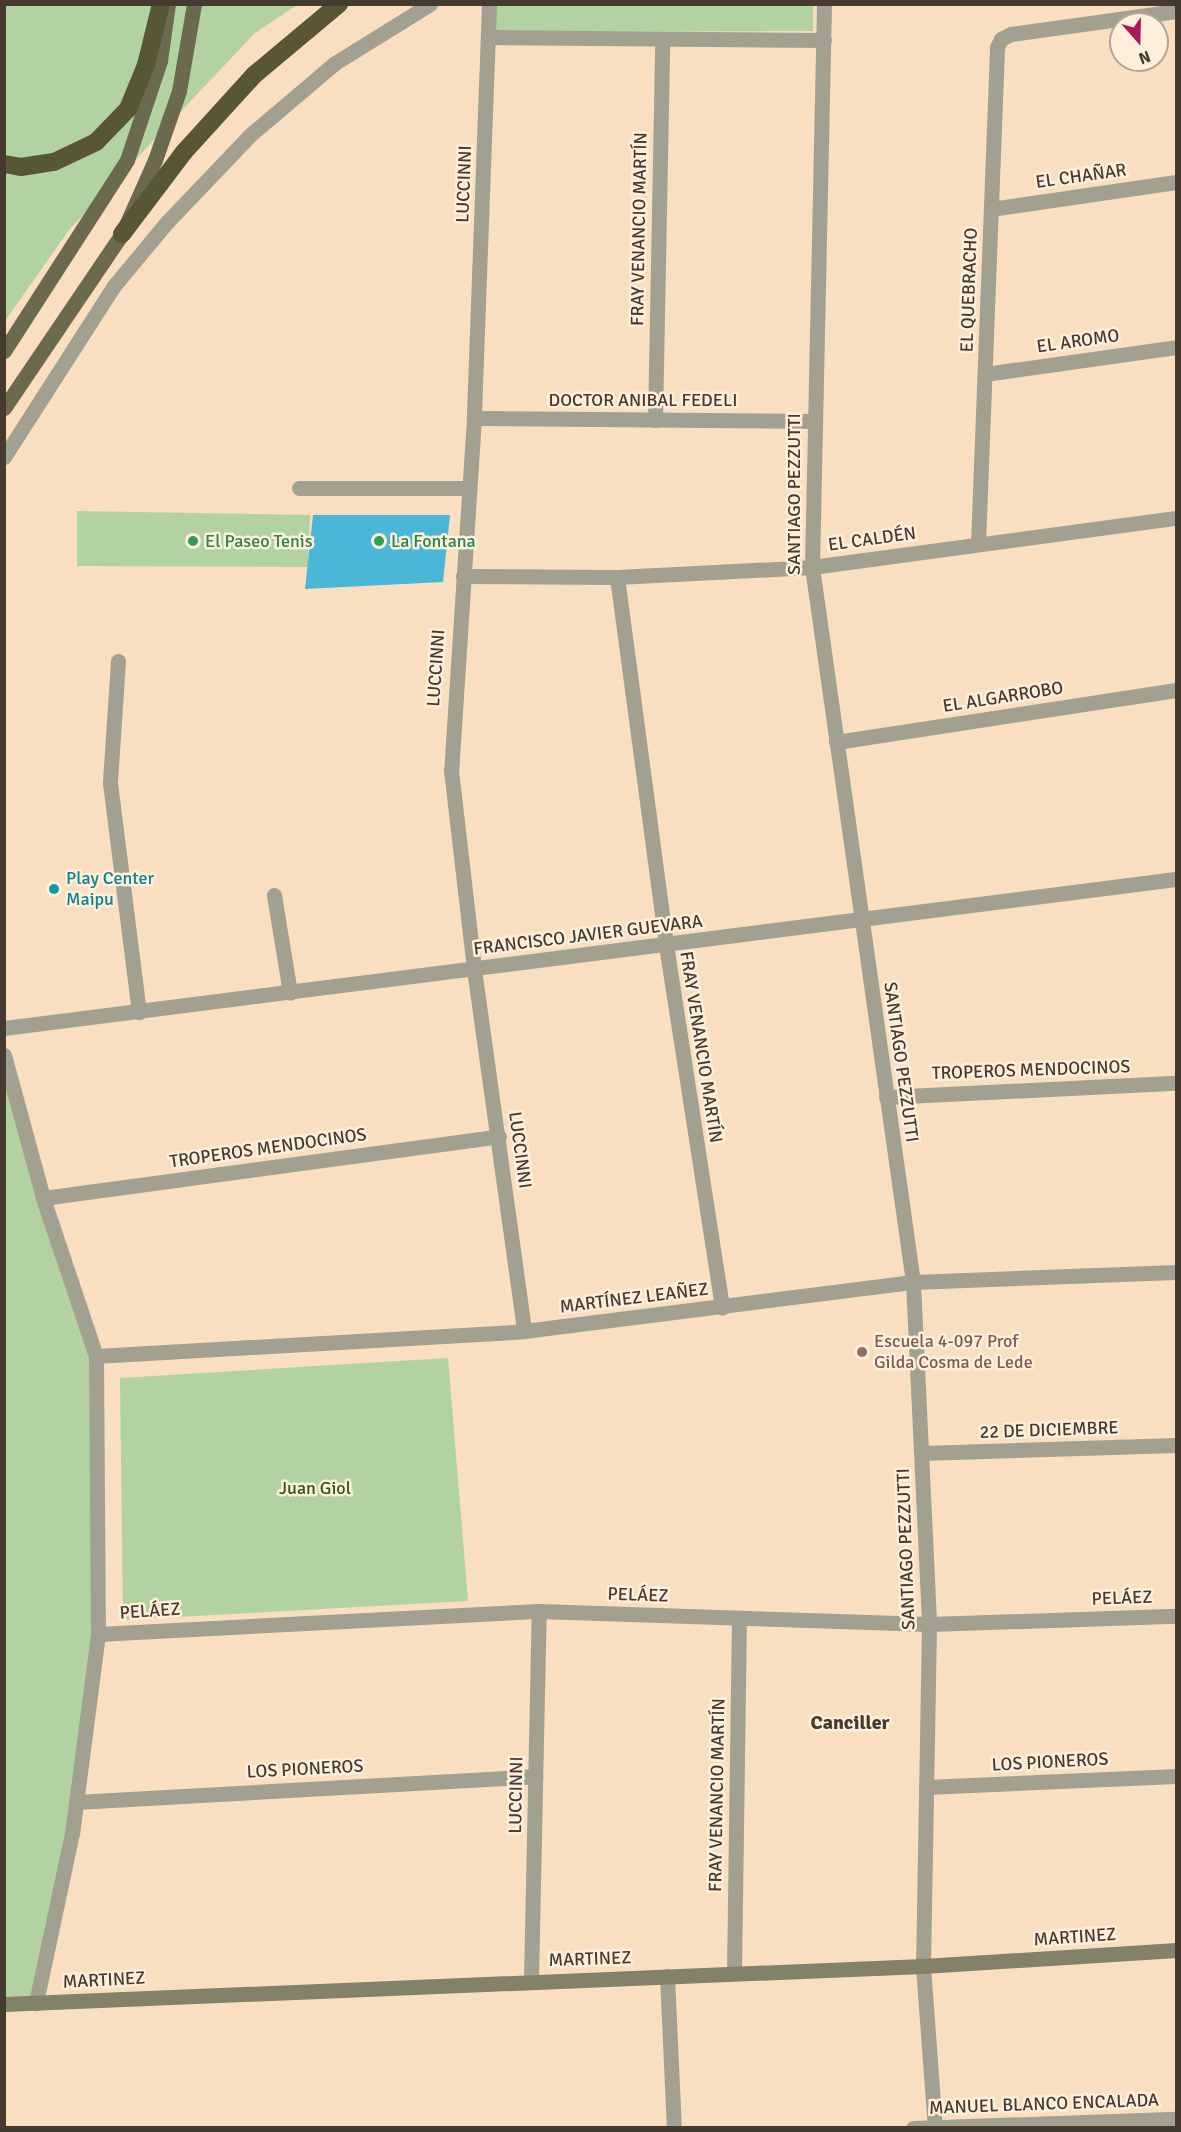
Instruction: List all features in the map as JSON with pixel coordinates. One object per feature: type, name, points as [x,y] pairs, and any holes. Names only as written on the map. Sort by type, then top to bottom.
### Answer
[{"type":"highway","points":[[4,164],[21,167],[54,162],[96,142],[128,109],[146,65],[161,4]]},
{"type":"highway","points":[[122,234],[183,152],[254,75],[339,4]]},
{"type":"main road","points":[[4,351],[127,160],[160,61],[168,4]]},
{"type":"main road","points":[[4,408],[122,234],[155,160],[179,92],[194,4]]},
{"type":"street","points":[[4,457],[113,287],[167,222],[250,135],[334,63],[430,4]]},
{"type":"street","name":"LUCCINNI","points":[[489,4],[474,418],[451,770],[474,969],[499,1136],[524,1331]]},
{"type":"street","name":"SANTIAGO PEZZUTTI","points":[[824,4],[813,421],[812,567],[913,1282],[929,1624],[923,1966],[935,2127]]},
{"type":"street","name":"EL QUEBRACHO","points":[[978,544],[998,47],[1001,39],[1011,34],[1176,11]]},
{"type":"street","points":[[489,37],[824,40]]},
{"type":"street","name":"FRAY VENANCIO MARTÍN","points":[[656,420],[662,40]]},
{"type":"street","name":"EL CHAÑAR","points":[[991,209],[1176,182]]},
{"type":"street","name":"EL AROMO","points":[[985,374],[1176,347]]},
{"type":"street","name":"DOCTOR ANIBAL FEDELI","points":[[474,418],[813,421]]},
{"type":"street","points":[[299,488],[469,488]]},
{"type":"street","name":"EL CALDÉN","points":[[463,576],[617,577],[812,567],[1176,518]]},
{"type":"street","name":"FRAY VENANCIO MARTÍN","points":[[617,577],[666,945],[722,1308]]},
{"type":"street","points":[[118,661],[110,783],[139,1012]]},
{"type":"street","name":"EL ALGARROBO","points":[[836,742],[1176,690]]},
{"type":"street","name":"FRANCISCO JAVIER GUEVARA","points":[[4,1028],[1176,879]]},
{"type":"street","points":[[274,895],[290,993]]},
{"type":"street","points":[[4,1056],[43,1198],[96,1356],[98,1634],[76,1802],[36,2003]]},
{"type":"street","name":"TROPEROS MENDOCINOS","points":[[886,1097],[1176,1083]]},
{"type":"street","name":"TROPEROS MENDOCINOS","points":[[43,1198],[499,1136]]},
{"type":"street","name":"MARTÍNEZ LEAÑEZ","points":[[96,1356],[524,1331],[722,1308],[913,1282],[1176,1272]]},
{"type":"street","name":"22 DE DICIEMBRE","points":[[922,1453],[1176,1445]]},
{"type":"street","name":"LUCCINNI","points":[[531,1980],[539,1611]]},
{"type":"street","name":"PELÁEZ","points":[[98,1634],[539,1611],[929,1624],[1176,1616]]},
{"type":"street","name":"FRAY VENANCIO MARTÍN","points":[[734,1972],[739,1618]]},
{"type":"street","name":"LOS PIONEROS","points":[[76,1802],[536,1776]]},
{"type":"street","name":"LOS PIONEROS","points":[[926,1787],[1176,1776]]},
{"type":"street","name":"MARTINEZ","points":[[4,2004],[531,1980],[923,1966],[1176,1950]]},
{"type":"street","points":[[667,1976],[674,2127]]},
{"type":"street","name":"MANUEL BLANCO ENCALADA","points":[[913,2127],[1176,2119]]},
{"type":"green space","points":[[5,5],[297,5],[255,33],[69,230],[5,321]]},
{"type":"green space","points":[[493,5],[813,5],[813,31],[493,32]]},
{"type":"green space","name":"El Paseo Tenis","points":[[77,511],[310,515],[308,567],[77,566]]},
{"type":"green space","points":[[4,1056],[96,1356],[97,1618],[72,1833],[36,2003],[4,2004]]},
{"type":"green space","name":"Juan Giol","points":[[448,1358],[468,1601],[123,1620],[120,1378]]},
{"type":"water","name":"La Fontana","points":[[313,515],[450,515],[443,582],[305,589]]},
{"type":"place","name":"El Paseo Tenis","points":[[193,541]]},
{"type":"place","name":"La Fontana","points":[[379,541]]},
{"type":"place","name":"Play Center Maipu","points":[[54,889]]},
{"type":"place","name":"Escuela 4-097 Prof Gilda Cosma de Lede","points":[[862,1352]]},
{"type":"district","name":"Canciller","points":[[850,1722]]}]
